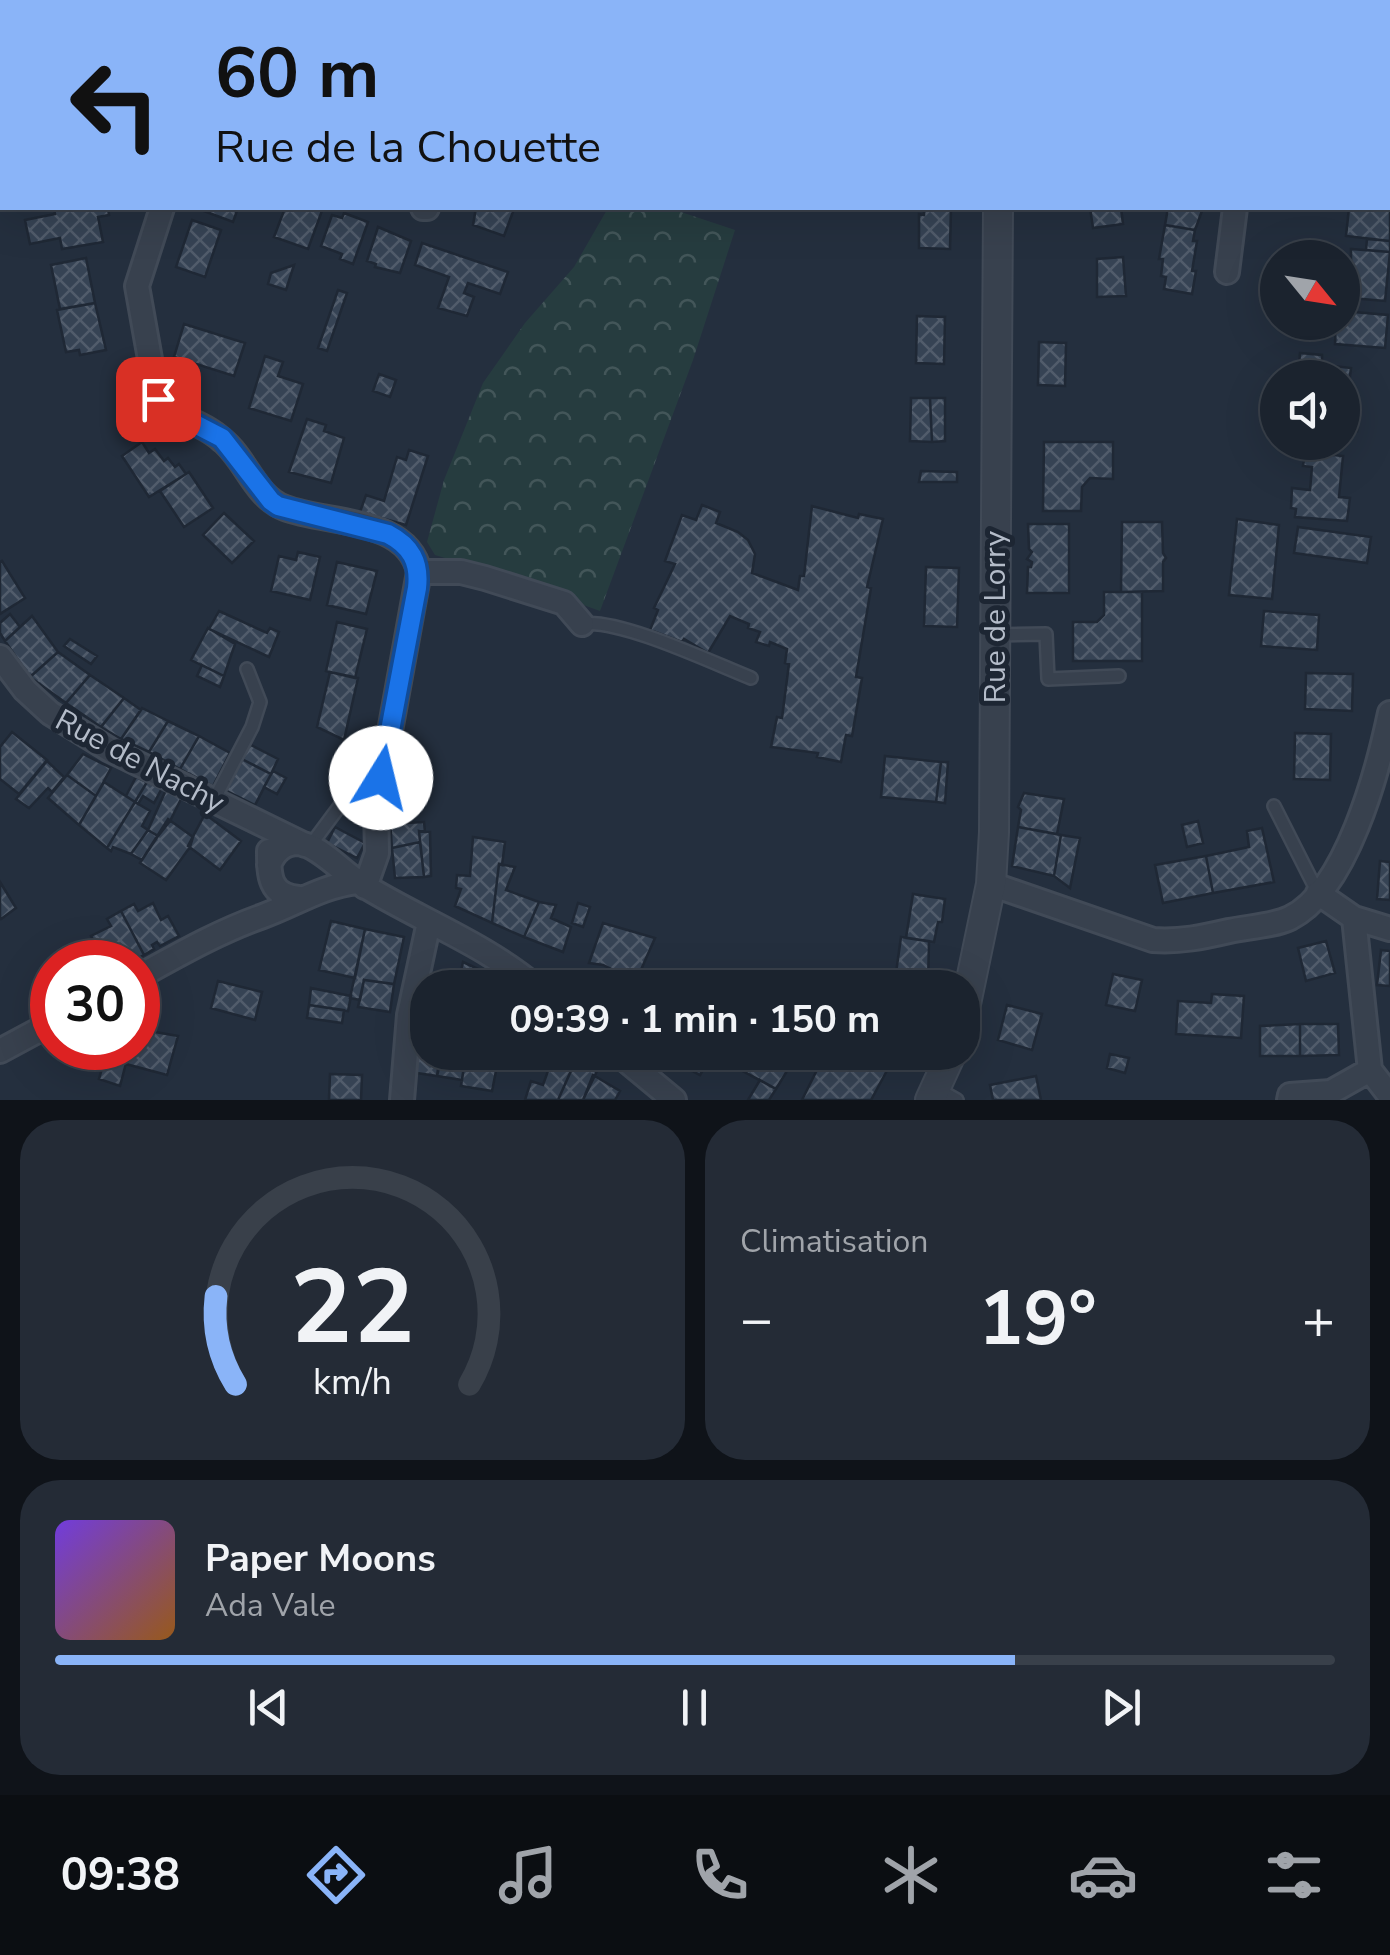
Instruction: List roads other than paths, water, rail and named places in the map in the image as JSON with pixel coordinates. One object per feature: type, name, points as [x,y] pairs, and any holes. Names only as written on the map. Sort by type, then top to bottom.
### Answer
[{"type":"street","points":[[161,210],[137,286],[154,387],[161,405],[222,438],[271,501],[290,510],[388,534],[409,550],[419,572],[376,808],[376,853],[361,884],[306,895],[276,891],[269,871]]},
{"type":"street","name":"Rue de Lorry","points":[[973,970],[991,884],[998,210]]},
{"type":"street","points":[[1227,272],[1236,210]]},
{"type":"street","points":[[419,572],[460,572],[564,603],[582,624]]},
{"type":"street","name":"Rue de Nachy","points":[[0,657],[25,690],[50,713],[110,750],[310,848],[361,884],[479,947],[512,970]]},
{"type":"street","points":[[991,884],[1153,940],[1180,942],[1290,918],[1318,893],[1362,816],[1379,768],[1390,713]]},
{"type":"street","name":"Rue de Nachy","points":[[243,817],[269,850],[269,871]]},
{"type":"street","points":[[160,965],[241,922],[265,916],[306,895],[320,884],[323,868],[310,848],[287,844],[279,849],[241,922]]},
{"type":"street","points":[[1318,893],[1354,918],[1390,929]]},
{"type":"street","points":[[1354,918],[1370,1070],[1390,1096]]},
{"type":"street","points":[[402,1100],[405,1041],[429,922]]},
{"type":"street","points":[[0,1050],[30,1034]]},
{"type":"street","points":[[638,1070],[674,1100]]},
{"type":"street","points":[[941,1096],[948,1070]]},
{"type":"street","points":[[1289,1100],[1290,1095],[1331,1092],[1370,1070]]},
{"type":"lane","points":[[582,624],[596,622],[638,635],[751,678]]},
{"type":"lane","points":[[995,635],[1046,634],[1048,678],[1119,676]]},
{"type":"lane","points":[[214,800],[252,728],[260,702],[247,669]]},
{"type":"lane","points":[[1274,806],[1318,893]]},
{"type":"lane","points":[[310,848],[340,807],[376,808]]}]
